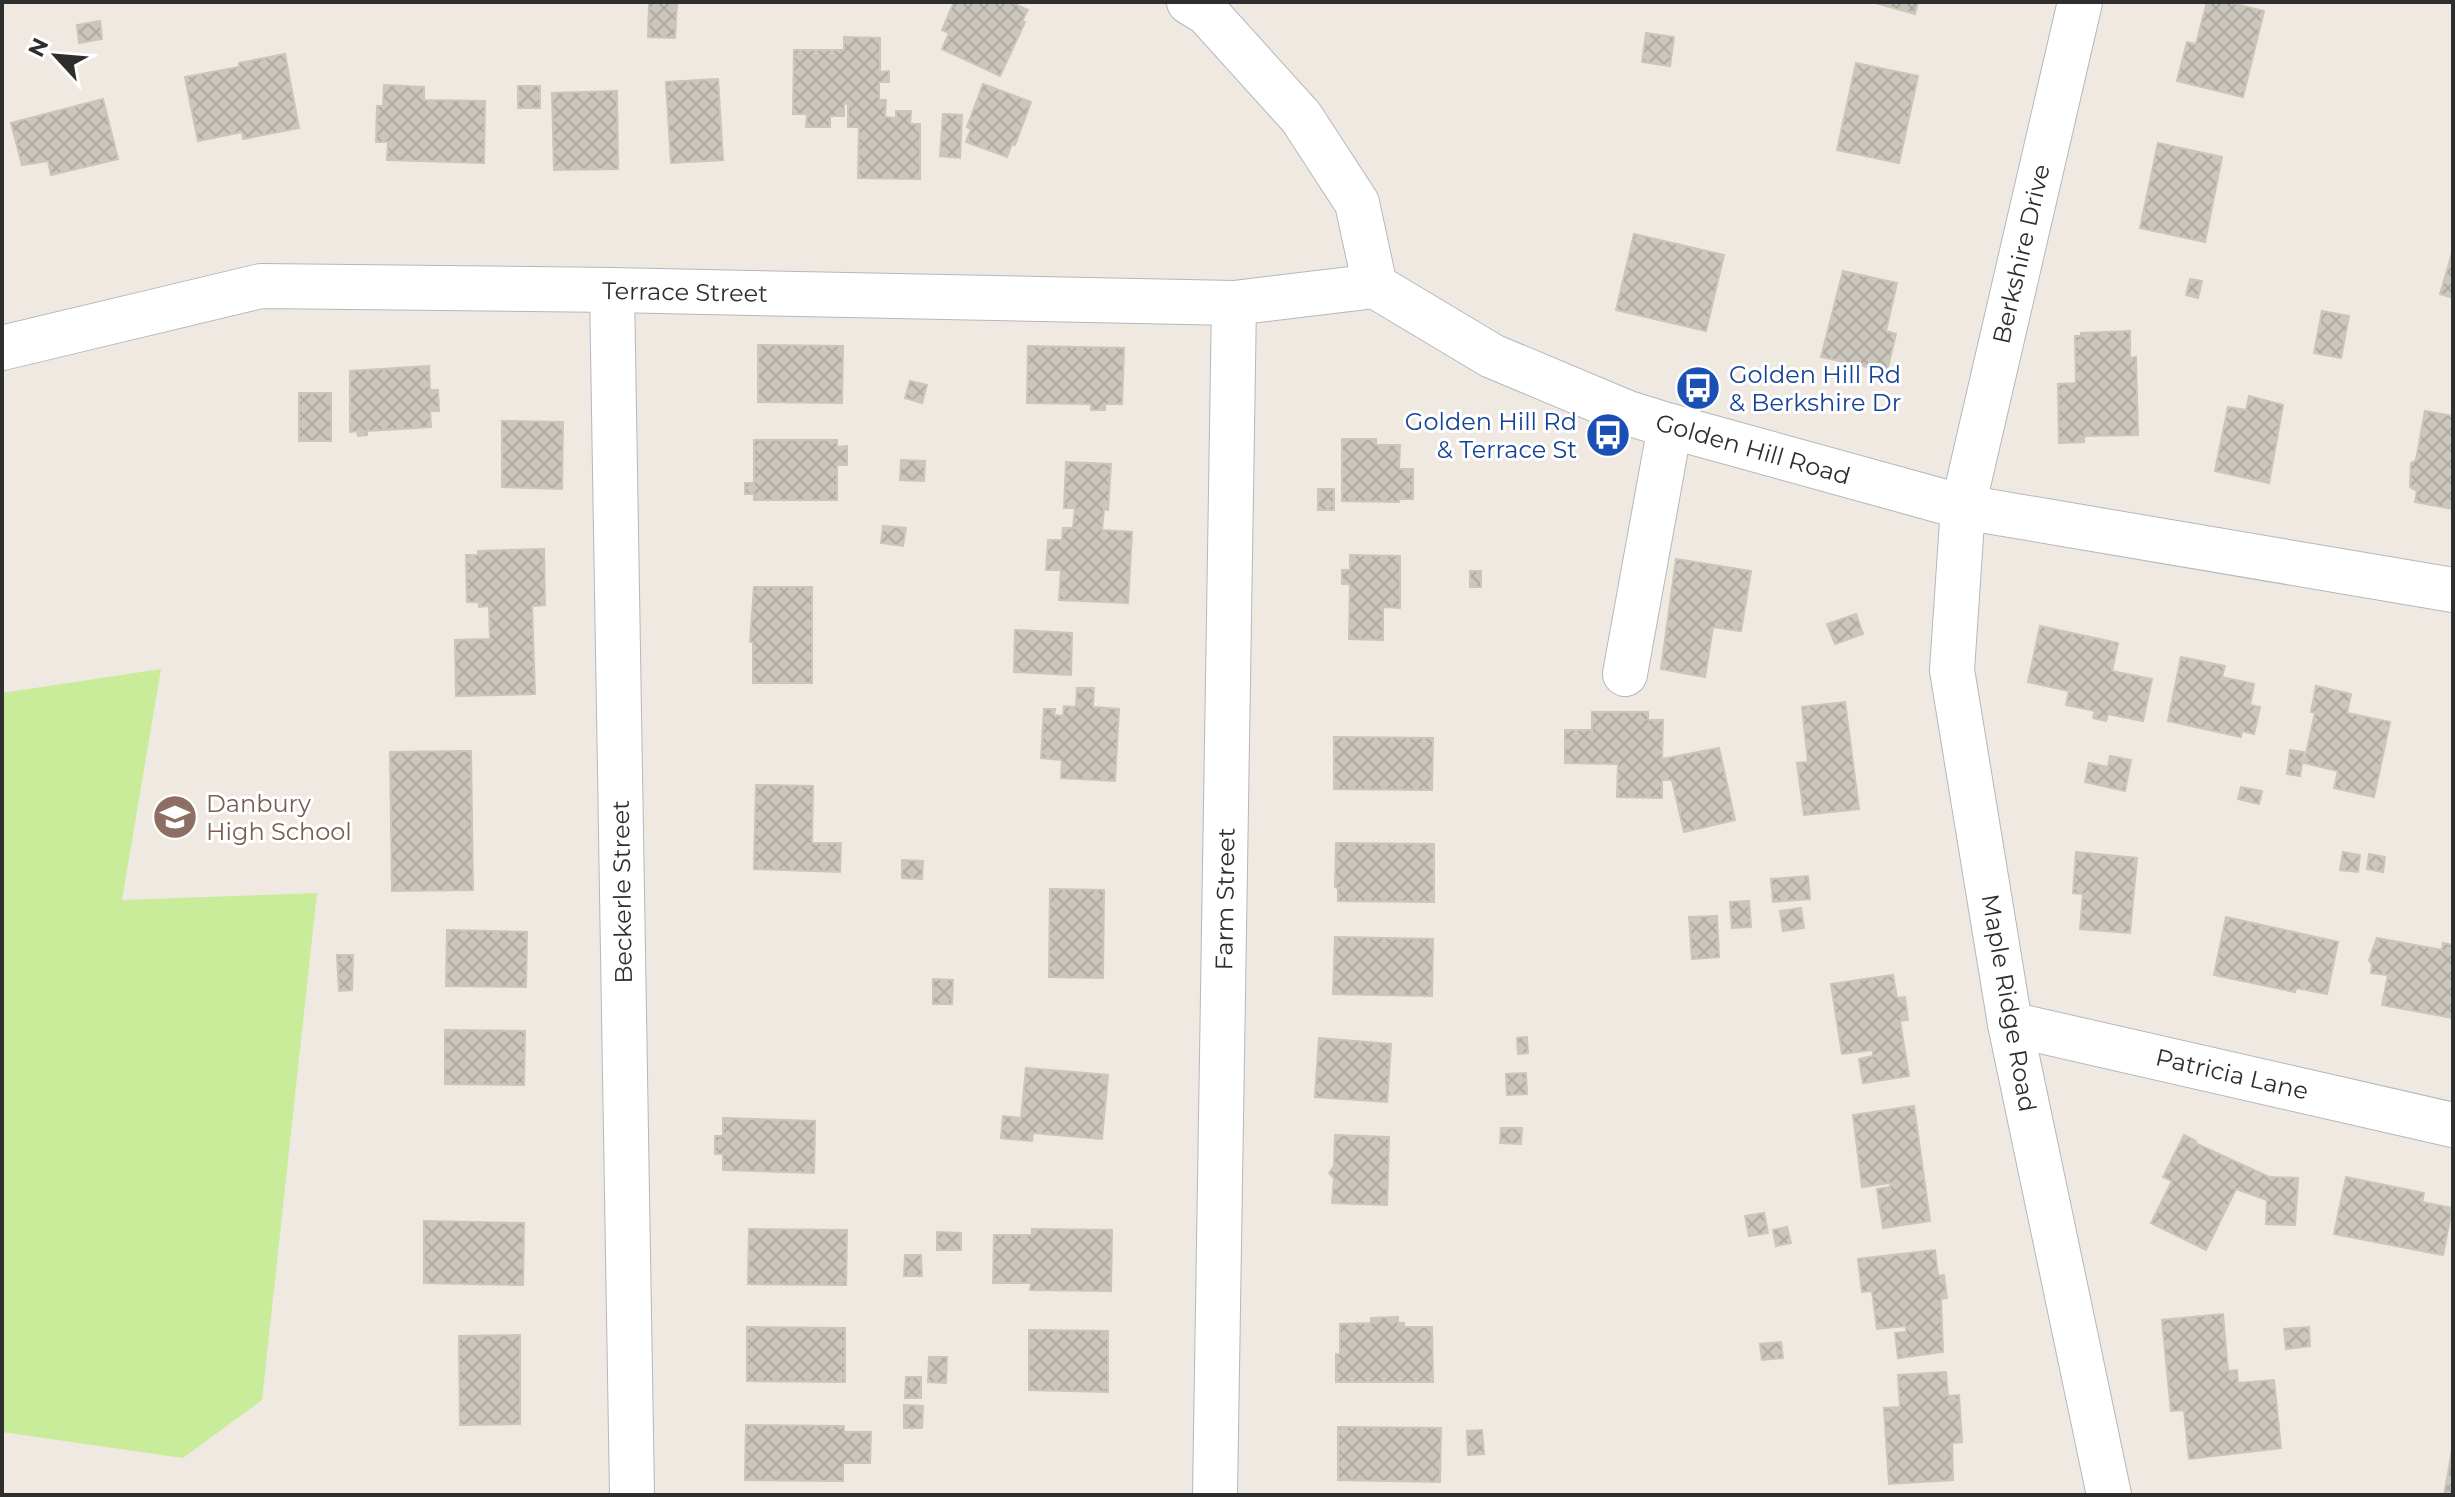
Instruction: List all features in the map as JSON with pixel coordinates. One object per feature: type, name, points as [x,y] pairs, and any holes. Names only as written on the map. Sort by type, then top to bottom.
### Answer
[{"type":"street","points":[[1189,2],[1207,13],[1301,117],[1357,203],[1375,286]]},
{"type":"street","name":"Berkshire Drive","points":[[1963,507],[2080,2]]},
{"type":"street","name":"Terrace Street","points":[[2,348],[261,286],[1234,303],[1375,286]]},
{"type":"street","name":"Golden Hill Road","points":[[1375,286],[1492,356],[1628,413],[1670,426],[1963,507],[2453,590]]},
{"type":"street","name":"Beckerle Street","points":[[612,290],[632,1495]]},
{"type":"street","name":"Farm Street","points":[[1215,1495],[1234,303]]},
{"type":"street","points":[[1625,674],[1670,426]]},
{"type":"street","name":"Maple Ridge Road","points":[[1963,507],[1952,670],[2010,1024],[2109,1495]]},
{"type":"street","name":"Patricia Lane","points":[[2010,1024],[2453,1125]]},
{"type":"green space","points":[[161,669],[122,900],[317,893],[262,1400],[183,1458],[2,1432],[2,693]]},
{"type":"building","points":[[677,2],[675,38],[648,37],[649,3]]},
{"type":"building","points":[[954,2],[1010,2],[1028,10],[1000,76],[942,49],[949,33],[942,30]]},
{"type":"building","points":[[1872,2],[1918,2],[1915,14]]},
{"type":"building","points":[[2207,2],[2227,2],[2264,11],[2243,97],[2177,81],[2187,42],[2196,44]]},
{"type":"building","points":[[100,21],[102,39],[79,43],[77,25]]},
{"type":"building","points":[[1646,33],[1674,37],[1670,66],[1642,62]]},
{"type":"building","points":[[844,37],[880,38],[880,72],[889,71],[889,82],[879,82],[879,100],[886,100],[885,117],[896,118],[896,111],[911,111],[910,124],[920,124],[920,179],[858,178],[859,127],[848,127],[848,104],[844,103],[844,116],[830,116],[830,127],[806,127],[807,114],[793,114],[794,50],[844,50]]},
{"type":"building","points":[[285,54],[299,128],[243,139],[242,132],[198,141],[185,77]]},
{"type":"building","points":[[1856,63],[1918,76],[1899,163],[1837,150]]},
{"type":"building","points":[[718,79],[723,160],[671,163],[666,82]]},
{"type":"building","points":[[983,84],[1031,102],[1015,145],[1012,144],[1007,157],[966,142],[971,129],[967,127]]},
{"type":"building","points":[[384,85],[424,87],[424,100],[485,101],[484,163],[387,160],[388,142],[376,142],[377,106],[383,106]]},
{"type":"building","points":[[518,86],[540,86],[540,108],[518,108]]},
{"type":"building","points":[[617,91],[618,169],[554,170],[552,93]]},
{"type":"building","points":[[103,99],[118,159],[51,175],[48,161],[22,165],[11,123]]},
{"type":"building","points":[[943,114],[962,115],[960,158],[940,156]]},
{"type":"building","points":[[2158,143],[2222,157],[2205,242],[2140,228]]},
{"type":"building","points":[[1634,234],[1724,255],[1706,331],[1616,310]]},
{"type":"building","points":[[2453,250],[2453,298],[2440,294]]},
{"type":"building","points":[[1843,271],[1897,283],[1886,331],[1896,334],[1887,371],[1821,357]]},
{"type":"building","points":[[2190,279],[2202,281],[2198,298],[2186,295]]},
{"type":"building","points":[[2322,311],[2349,316],[2341,358],[2314,353]]},
{"type":"building","points":[[2130,331],[2130,358],[2136,357],[2138,435],[2084,436],[2084,442],[2059,443],[2058,384],[2076,383],[2075,336],[2081,336],[2081,333]]},
{"type":"building","points":[[758,345],[843,346],[842,403],[758,402]]},
{"type":"building","points":[[1028,346],[1124,348],[1122,404],[1105,404],[1105,410],[1091,410],[1091,404],[1027,403]]},
{"type":"building","points":[[429,366],[430,390],[438,390],[439,411],[430,411],[431,427],[367,431],[367,435],[358,436],[357,431],[350,432],[350,371]]},
{"type":"building","points":[[910,381],[927,385],[922,403],[905,398]]},
{"type":"building","points":[[299,393],[331,393],[331,441],[299,441]]},
{"type":"building","points":[[2249,396],[2283,405],[2269,483],[2215,471],[2228,407],[2246,410]]},
{"type":"building","points":[[2425,411],[2453,416],[2453,509],[2415,502],[2417,491],[2410,487],[2411,463],[2416,460]]},
{"type":"building","points":[[502,421],[563,422],[562,489],[502,487]]},
{"type":"building","points":[[1342,439],[1376,439],[1376,445],[1400,445],[1399,469],[1413,469],[1413,499],[1399,499],[1399,502],[1342,501]]},
{"type":"building","points":[[754,440],[837,440],[837,447],[847,446],[847,465],[837,465],[837,500],[754,500],[754,494],[745,494],[745,483],[754,483]]},
{"type":"building","points":[[901,460],[925,461],[924,481],[900,480]]},
{"type":"building","points":[[1066,462],[1111,464],[1108,510],[1104,509],[1102,530],[1132,532],[1128,603],[1059,600],[1061,570],[1046,570],[1048,540],[1062,540],[1063,528],[1073,528],[1075,508],[1064,508]]},
{"type":"building","points":[[1318,489],[1334,489],[1334,510],[1318,510]]},
{"type":"building","points":[[883,526],[906,528],[903,546],[881,543]]},
{"type":"building","points":[[544,549],[545,605],[532,606],[535,694],[456,696],[455,640],[490,639],[489,606],[479,607],[479,602],[467,602],[466,555],[478,555],[478,551]]},
{"type":"building","points":[[1350,555],[1400,556],[1400,608],[1383,607],[1383,640],[1349,639],[1350,584],[1342,584],[1342,570],[1350,570]]},
{"type":"building","points":[[1676,559],[1751,571],[1741,631],[1713,627],[1705,677],[1661,669]]},
{"type":"building","points":[[1470,571],[1481,571],[1481,587],[1470,587]]},
{"type":"building","points":[[754,587],[812,587],[812,683],[753,683],[753,642],[750,642]]},
{"type":"building","points":[[1856,614],[1863,634],[1835,644],[1827,624]]},
{"type":"building","points":[[2040,626],[2118,643],[2112,671],[2152,679],[2143,721],[2108,714],[2106,721],[2093,718],[2095,711],[2066,705],[2069,691],[2028,682]]},
{"type":"building","points":[[1015,630],[1072,633],[1071,675],[1014,672]]},
{"type":"building","points":[[2181,657],[2225,666],[2222,677],[2254,684],[2250,705],[2260,707],[2254,734],[2242,731],[2241,737],[2168,721]]},
{"type":"building","points":[[2316,686],[2351,694],[2347,713],[2390,722],[2374,797],[2334,788],[2338,771],[2304,763],[2315,713],[2311,712]]},
{"type":"building","points":[[1077,688],[1094,688],[1093,707],[1119,709],[1115,781],[1061,778],[1062,760],[1041,758],[1044,709],[1055,709],[1054,715],[1063,716],[1064,706],[1076,707]]},
{"type":"building","points":[[1845,702],[1859,809],[1804,815],[1797,763],[1808,762],[1802,707]]},
{"type":"building","points":[[1592,712],[1648,712],[1648,720],[1663,720],[1662,759],[1719,748],[1735,820],[1684,832],[1672,780],[1662,780],[1662,798],[1617,797],[1618,764],[1565,763],[1565,730],[1592,730]]},
{"type":"building","points":[[1334,737],[1433,738],[1432,790],[1334,789]]},
{"type":"building","points":[[2290,750],[2304,752],[2300,776],[2287,774]]},
{"type":"building","points":[[471,751],[473,890],[392,891],[390,752]]},
{"type":"building","points":[[2110,756],[2131,760],[2125,791],[2085,782],[2089,763],[2108,767]]},
{"type":"building","points":[[756,785],[813,786],[812,843],[841,843],[840,872],[754,869]]},
{"type":"building","points":[[2241,787],[2262,791],[2259,804],[2238,799]]},
{"type":"building","points":[[1336,843],[1434,844],[1434,902],[1338,901],[1338,888],[1335,887]]},
{"type":"building","points":[[2076,852],[2137,858],[2130,933],[2080,929],[2083,894],[2073,893]]},
{"type":"building","points":[[2343,852],[2360,855],[2358,872],[2340,870]]},
{"type":"building","points":[[2369,854],[2385,857],[2383,872],[2367,869]]},
{"type":"building","points":[[902,860],[923,861],[922,879],[902,878]]},
{"type":"building","points":[[1808,876],[1810,899],[1773,902],[1771,879]]},
{"type":"building","points":[[1050,889],[1104,890],[1103,978],[1049,977]]},
{"type":"building","points":[[1749,901],[1751,927],[1732,928],[1730,902]]},
{"type":"building","points":[[1801,908],[1804,928],[1783,931],[1780,911]]},
{"type":"building","points":[[1717,916],[1719,957],[1692,959],[1689,917]]},
{"type":"building","points":[[2226,917],[2338,942],[2327,994],[2296,988],[2295,992],[2214,975]]},
{"type":"building","points":[[447,930],[527,932],[526,987],[446,986]]},
{"type":"building","points":[[1335,937],[1433,939],[1432,996],[1333,994]]},
{"type":"building","points":[[2377,938],[2442,950],[2443,943],[2453,945],[2453,1018],[2382,1005],[2388,975],[2371,973],[2369,960]]},
{"type":"building","points":[[337,955],[353,955],[352,990],[339,991]]},
{"type":"building","points":[[1893,975],[1897,998],[1905,997],[1908,1020],[1900,1021],[1909,1076],[1863,1083],[1859,1059],[1873,1056],[1873,1050],[1842,1054],[1831,984]]},
{"type":"building","points":[[933,979],[953,980],[952,1004],[933,1004]]},
{"type":"building","points":[[445,1030],[525,1031],[524,1085],[445,1084]]},
{"type":"building","points":[[1527,1037],[1528,1053],[1518,1054],[1517,1038]]},
{"type":"building","points":[[1319,1038],[1391,1044],[1387,1102],[1315,1097]]},
{"type":"building","points":[[1026,1068],[1108,1075],[1102,1139],[1033,1133],[1032,1141],[1001,1138],[1003,1116],[1021,1118]]},
{"type":"building","points":[[1526,1073],[1527,1094],[1507,1095],[1506,1074]]},
{"type":"building","points":[[1914,1106],[1930,1221],[1883,1228],[1877,1189],[1890,1187],[1890,1183],[1862,1187],[1853,1115]]},
{"type":"building","points":[[723,1118],[815,1121],[814,1173],[723,1170],[723,1154],[715,1154],[715,1136],[723,1136]]},
{"type":"building","points":[[1501,1128],[1522,1128],[1521,1144],[1500,1143]]},
{"type":"building","points":[[1335,1135],[1389,1137],[1387,1205],[1332,1203],[1334,1178],[1329,1173],[1334,1166]]},
{"type":"building","points":[[2184,1135],[2269,1177],[2298,1178],[2295,1225],[2266,1224],[2267,1200],[2236,1189],[2206,1250],[2151,1223],[2172,1181],[2163,1177]]},
{"type":"building","points":[[2346,1177],[2424,1193],[2422,1202],[2452,1208],[2443,1255],[2334,1234]]},
{"type":"building","points":[[1764,1213],[1768,1233],[1749,1236],[1745,1216]]},
{"type":"building","points":[[424,1221],[524,1223],[523,1285],[424,1283]]},
{"type":"building","points":[[1787,1227],[1791,1243],[1776,1246],[1773,1230]]},
{"type":"building","points":[[749,1229],[847,1230],[846,1285],[748,1284]]},
{"type":"building","points":[[1032,1229],[1112,1230],[1111,1291],[1030,1290],[1031,1283],[993,1283],[994,1235],[1032,1235]]},
{"type":"building","points":[[937,1232],[961,1233],[961,1250],[937,1250]]},
{"type":"building","points":[[1935,1250],[1938,1276],[1944,1275],[1947,1298],[1941,1299],[1943,1352],[1898,1358],[1895,1333],[1906,1332],[1906,1326],[1877,1329],[1872,1291],[1862,1292],[1858,1259]]},
{"type":"building","points":[[905,1255],[921,1255],[922,1276],[904,1276]]},
{"type":"building","points":[[2223,1314],[2228,1371],[2237,1370],[2238,1383],[2274,1380],[2281,1448],[2189,1459],[2184,1410],[2171,1411],[2162,1320]]},
{"type":"building","points":[[1398,1317],[1398,1323],[1404,1323],[1404,1327],[1432,1327],[1433,1382],[1336,1382],[1340,1324],[1371,1323],[1371,1318]]},
{"type":"building","points":[[747,1327],[845,1328],[845,1382],[747,1381]]},
{"type":"building","points":[[2309,1327],[2310,1346],[2286,1349],[2284,1329]]},
{"type":"building","points":[[1029,1330],[1108,1331],[1108,1392],[1029,1390]]},
{"type":"building","points":[[520,1335],[520,1424],[460,1425],[459,1336]]},
{"type":"building","points":[[1781,1342],[1783,1358],[1762,1360],[1760,1344]]},
{"type":"building","points":[[929,1357],[947,1357],[946,1383],[928,1382]]},
{"type":"building","points":[[1946,1372],[1948,1396],[1959,1395],[1962,1442],[1952,1443],[1953,1480],[1889,1484],[1884,1408],[1900,1407],[1898,1375]]},
{"type":"building","points":[[906,1377],[921,1377],[921,1398],[905,1398]]},
{"type":"building","points":[[904,1405],[923,1406],[922,1428],[904,1428]]},
{"type":"building","points":[[746,1425],[844,1426],[844,1432],[871,1432],[870,1463],[843,1463],[843,1481],[745,1480]]},
{"type":"building","points":[[1338,1427],[1441,1428],[1440,1482],[1338,1480]]},
{"type":"building","points":[[1482,1430],[1484,1454],[1468,1455],[1467,1431]]},
{"type":"building","points":[[2453,1445],[2453,1495],[2444,1495]]},
{"type":"place","name":"Golden Hill Rd & Berkshire Dr","points":[[1698,388]]},
{"type":"place","name":"Golden Hill Rd & Terrace St","points":[[1608,435]]},
{"type":"place","name":"Danbury High School","points":[[175,817]]}]
